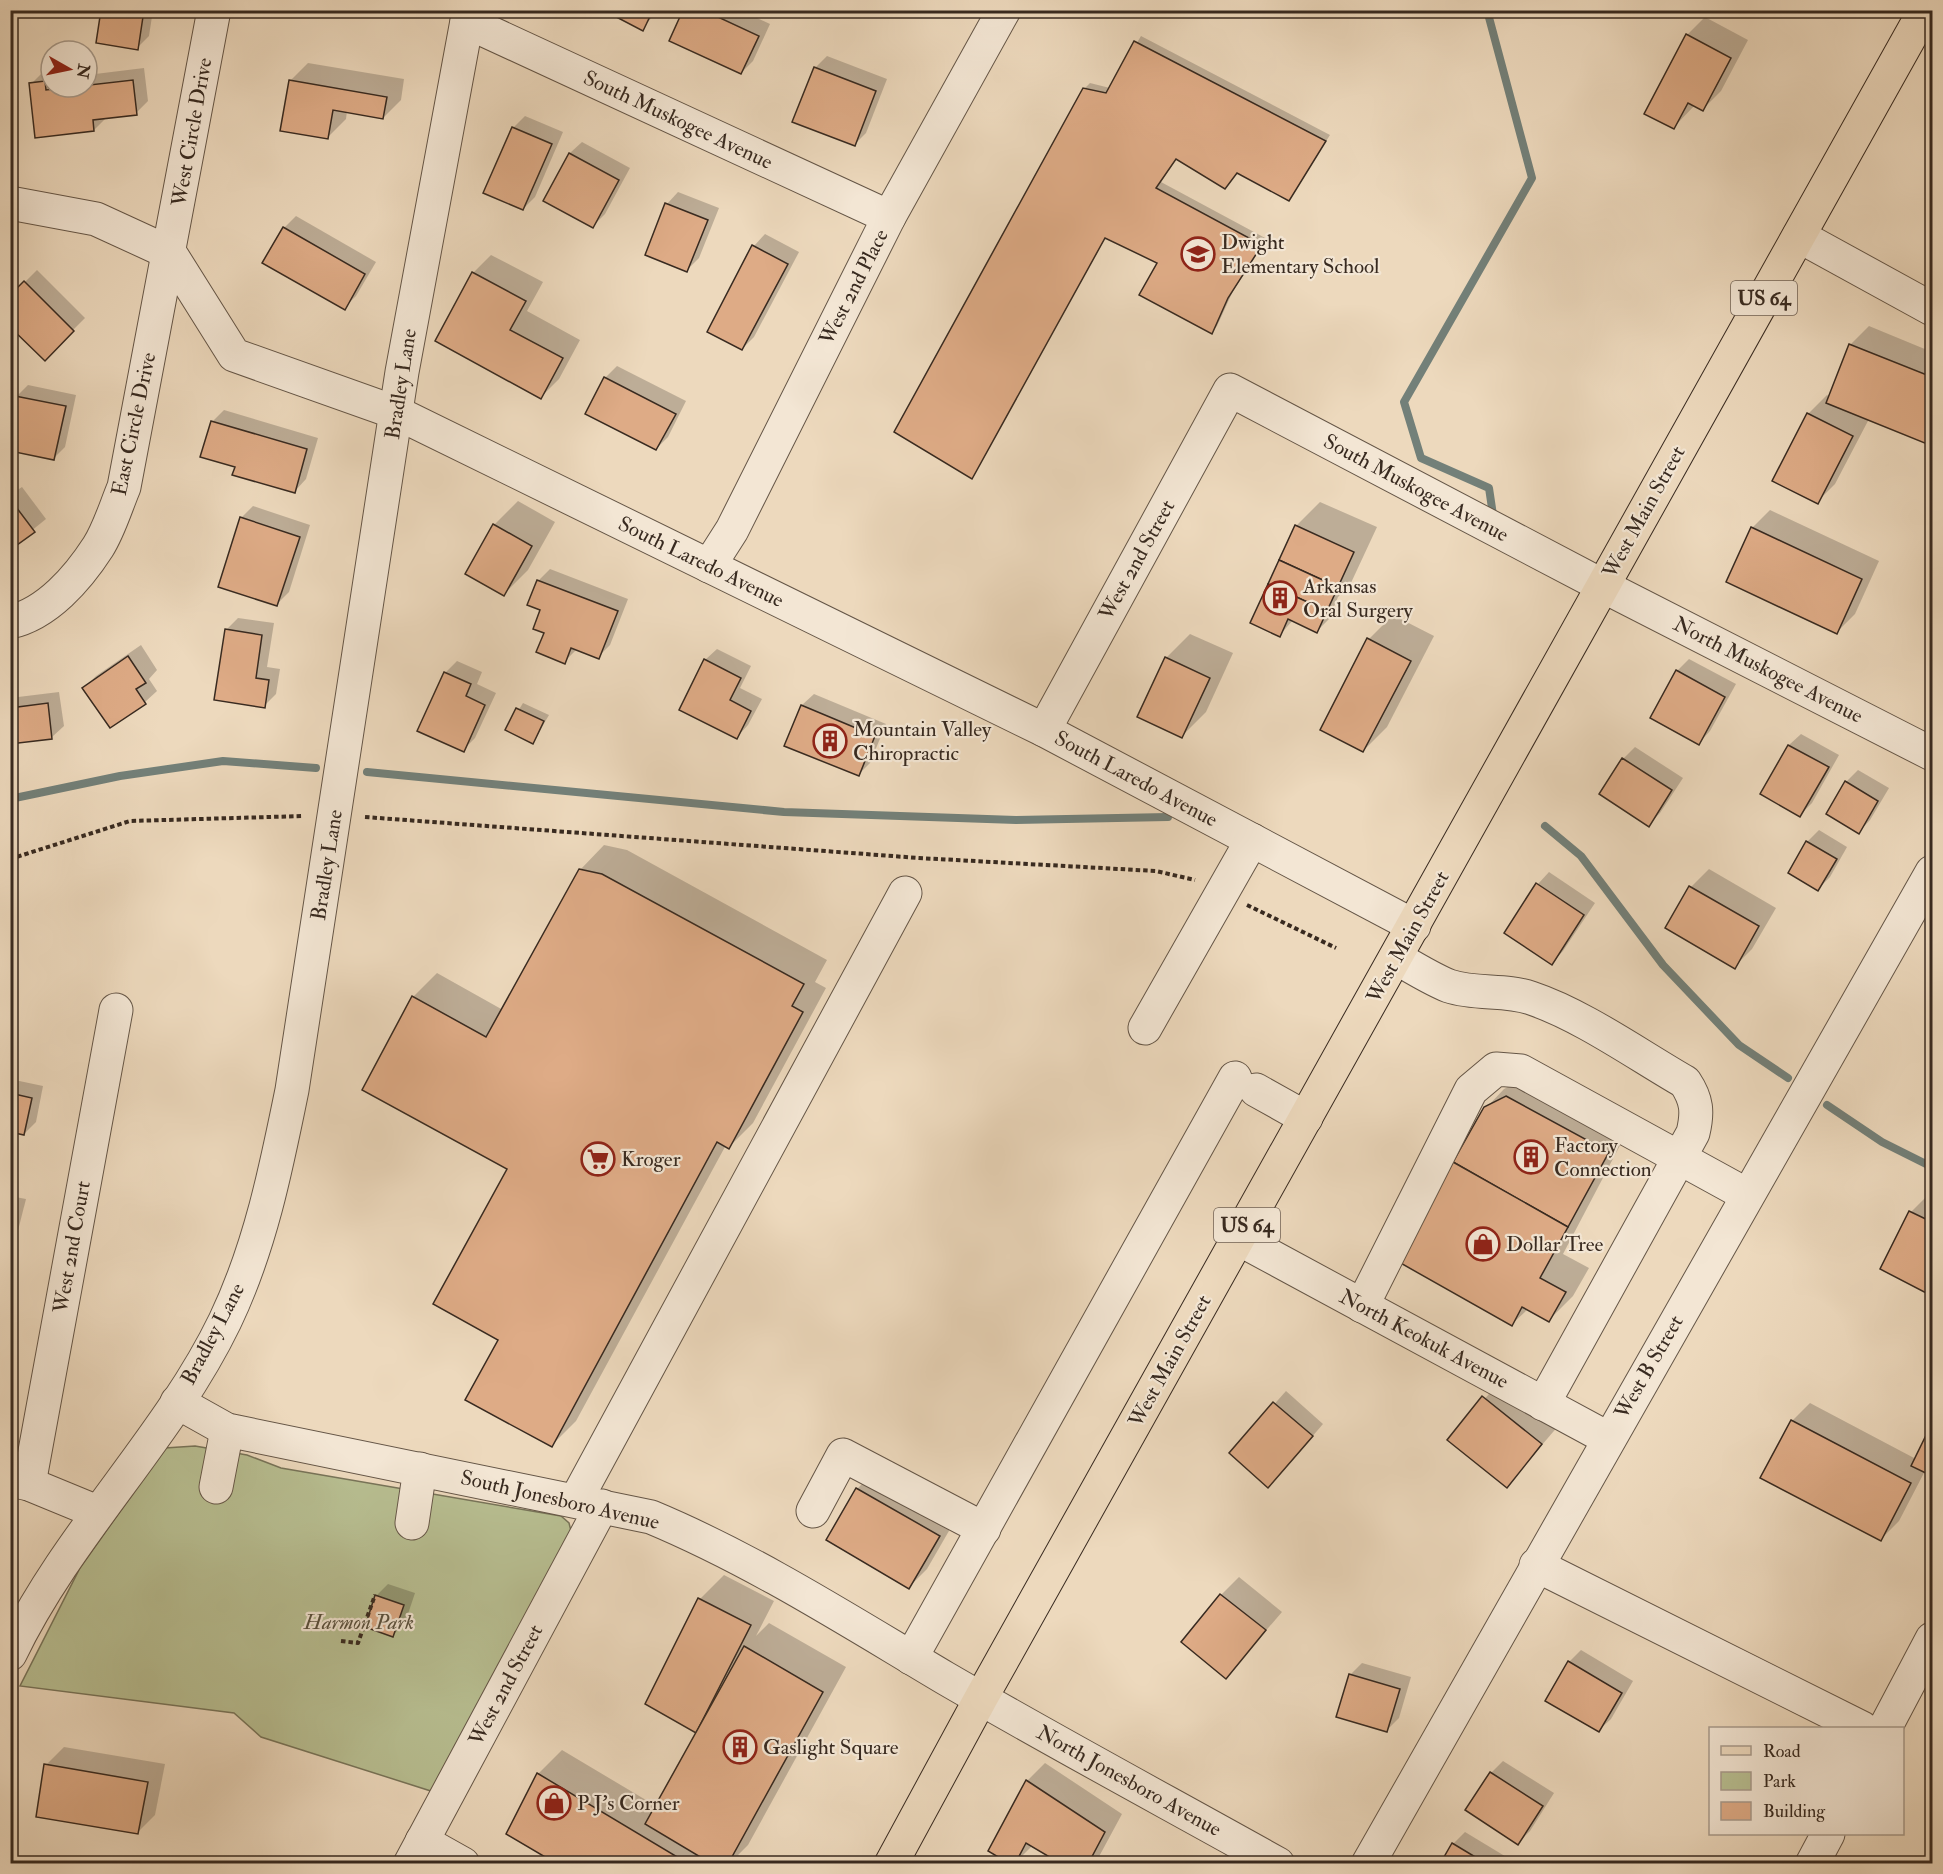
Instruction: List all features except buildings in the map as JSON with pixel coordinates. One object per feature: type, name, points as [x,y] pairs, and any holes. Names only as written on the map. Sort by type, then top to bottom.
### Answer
[{"type":"main road","name":"West Main Street","points":[[891,1863],[981,1698],[1925,10]]},
{"type":"street","name":"West Circle Drive","points":[[170,253],[214,10]]},
{"type":"street","name":"West 2nd Place","points":[[709,566],[732,530],[889,217],[1004,10]]},
{"type":"street","name":"South Muskogee Avenue","points":[[468,16],[889,217]]},
{"type":"street","name":"Bradley Lane","points":[[10,1654],[30,1613],[57,1569],[177,1402],[224,1322],[251,1258],[274,1179],[292,1090],[397,413],[468,16]]},
{"type":"street","points":[[10,203],[96,219],[170,253]]},
{"type":"street","points":[[1798,236],[1932,309]]},
{"type":"street","name":"South Laredo Avenue","points":[[170,253],[234,355],[397,413],[1044,730],[1414,926]]},
{"type":"street","name":"East Circle Drive","points":[[10,622],[23,619],[62,592],[99,546],[124,487],[170,253]]},
{"type":"street","name":"South Muskogee Avenue","points":[[1230,390],[1603,586]]},
{"type":"street","name":"West 2nd Street","points":[[1044,730],[1230,390]]},
{"type":"street","name":"North Muskogee Avenue","points":[[1603,586],[1932,754]]},
{"type":"street","points":[[1145,1028],[1252,840]]},
{"type":"street","name":"West B Street","points":[[1368,1863],[1932,872]]},
{"type":"street","name":"West 2nd Street","points":[[416,1852],[589,1503],[904,893]]},
{"type":"street","points":[[1396,958],[1450,986],[1489,993],[1517,993],[1570,1015],[1685,1082],[1695,1096],[1697,1113],[1693,1133],[1543,1404]]},
{"type":"street","name":"West 2nd Court","points":[[20,1482],[116,1010]]},
{"type":"street","points":[[1362,1306],[1471,1090],[1496,1068],[1521,1071],[1748,1195]]},
{"type":"street","points":[[912,1658],[984,1529],[1245,1084],[1306,1118]]},
{"type":"street","name":"North Keokuk Avenue","points":[[1239,1239],[1608,1439]]},
{"type":"street","name":"South Jonesboro Avenue","points":[[177,1402],[227,1430],[651,1517],[702,1538],[981,1698]]},
{"type":"street","points":[[216,1487],[227,1430]]},
{"type":"street","points":[[813,1511],[843,1455],[984,1529]]},
{"type":"street","points":[[412,1523],[420,1469]]},
{"type":"street","points":[[20,1482],[97,1512]]},
{"type":"street","points":[[1536,1565],[1860,1727]]},
{"type":"street","points":[[1886,1727],[1932,1639]]},
{"type":"street","name":"North Jonesboro Avenue","points":[[981,1698],[1278,1863]]},
{"type":"street","points":[[1812,1863],[1827,1835]]},
{"type":"street","points":[[416,1852],[464,1863]]},
{"type":"path","points":[[10,859],[130,821],[334,816],[919,858],[1156,871],[1185,876],[1335,948]]},
{"type":"path","points":[[341,1641],[358,1643],[375,1595]]},
{"type":"green space","name":"Harmon Park","points":[[195,1446],[247,1455],[281,1468],[561,1516],[569,1523],[572,1535],[434,1792],[261,1737],[234,1713],[20,1686],[80,1568],[165,1448]]},
{"type":"waterway","points":[[1487,10],[1532,178],[1404,402],[1421,458],[1489,488],[1493,515]]},
{"type":"waterway","points":[[10,799],[120,776],[223,761],[316,768]]},
{"type":"waterway","points":[[367,772],[784,812],[1016,820],[1168,817]]},
{"type":"waterway","points":[[1545,826],[1581,856],[1663,965],[1739,1045],[1788,1078]]},
{"type":"waterway","points":[[1827,1105],[1882,1142],[1932,1167]]},
{"type":"place","name":"Dwight Elementary School","points":[[1198,254]]},
{"type":"place","name":"Arkansas Oral Surgery","points":[[1280,598]]},
{"type":"place","name":"Mountain Valley Chiropractic","points":[[830,741]]},
{"type":"place","name":"Factory Connection","points":[[1531,1157]]},
{"type":"place","name":"Kroger","points":[[598,1159]]},
{"type":"place","name":"Dollar Tree","points":[[1483,1244]]},
{"type":"place","name":"Gaslight Square","points":[[740,1747]]},
{"type":"place","name":"P J's Corner","points":[[554,1803]]}]
